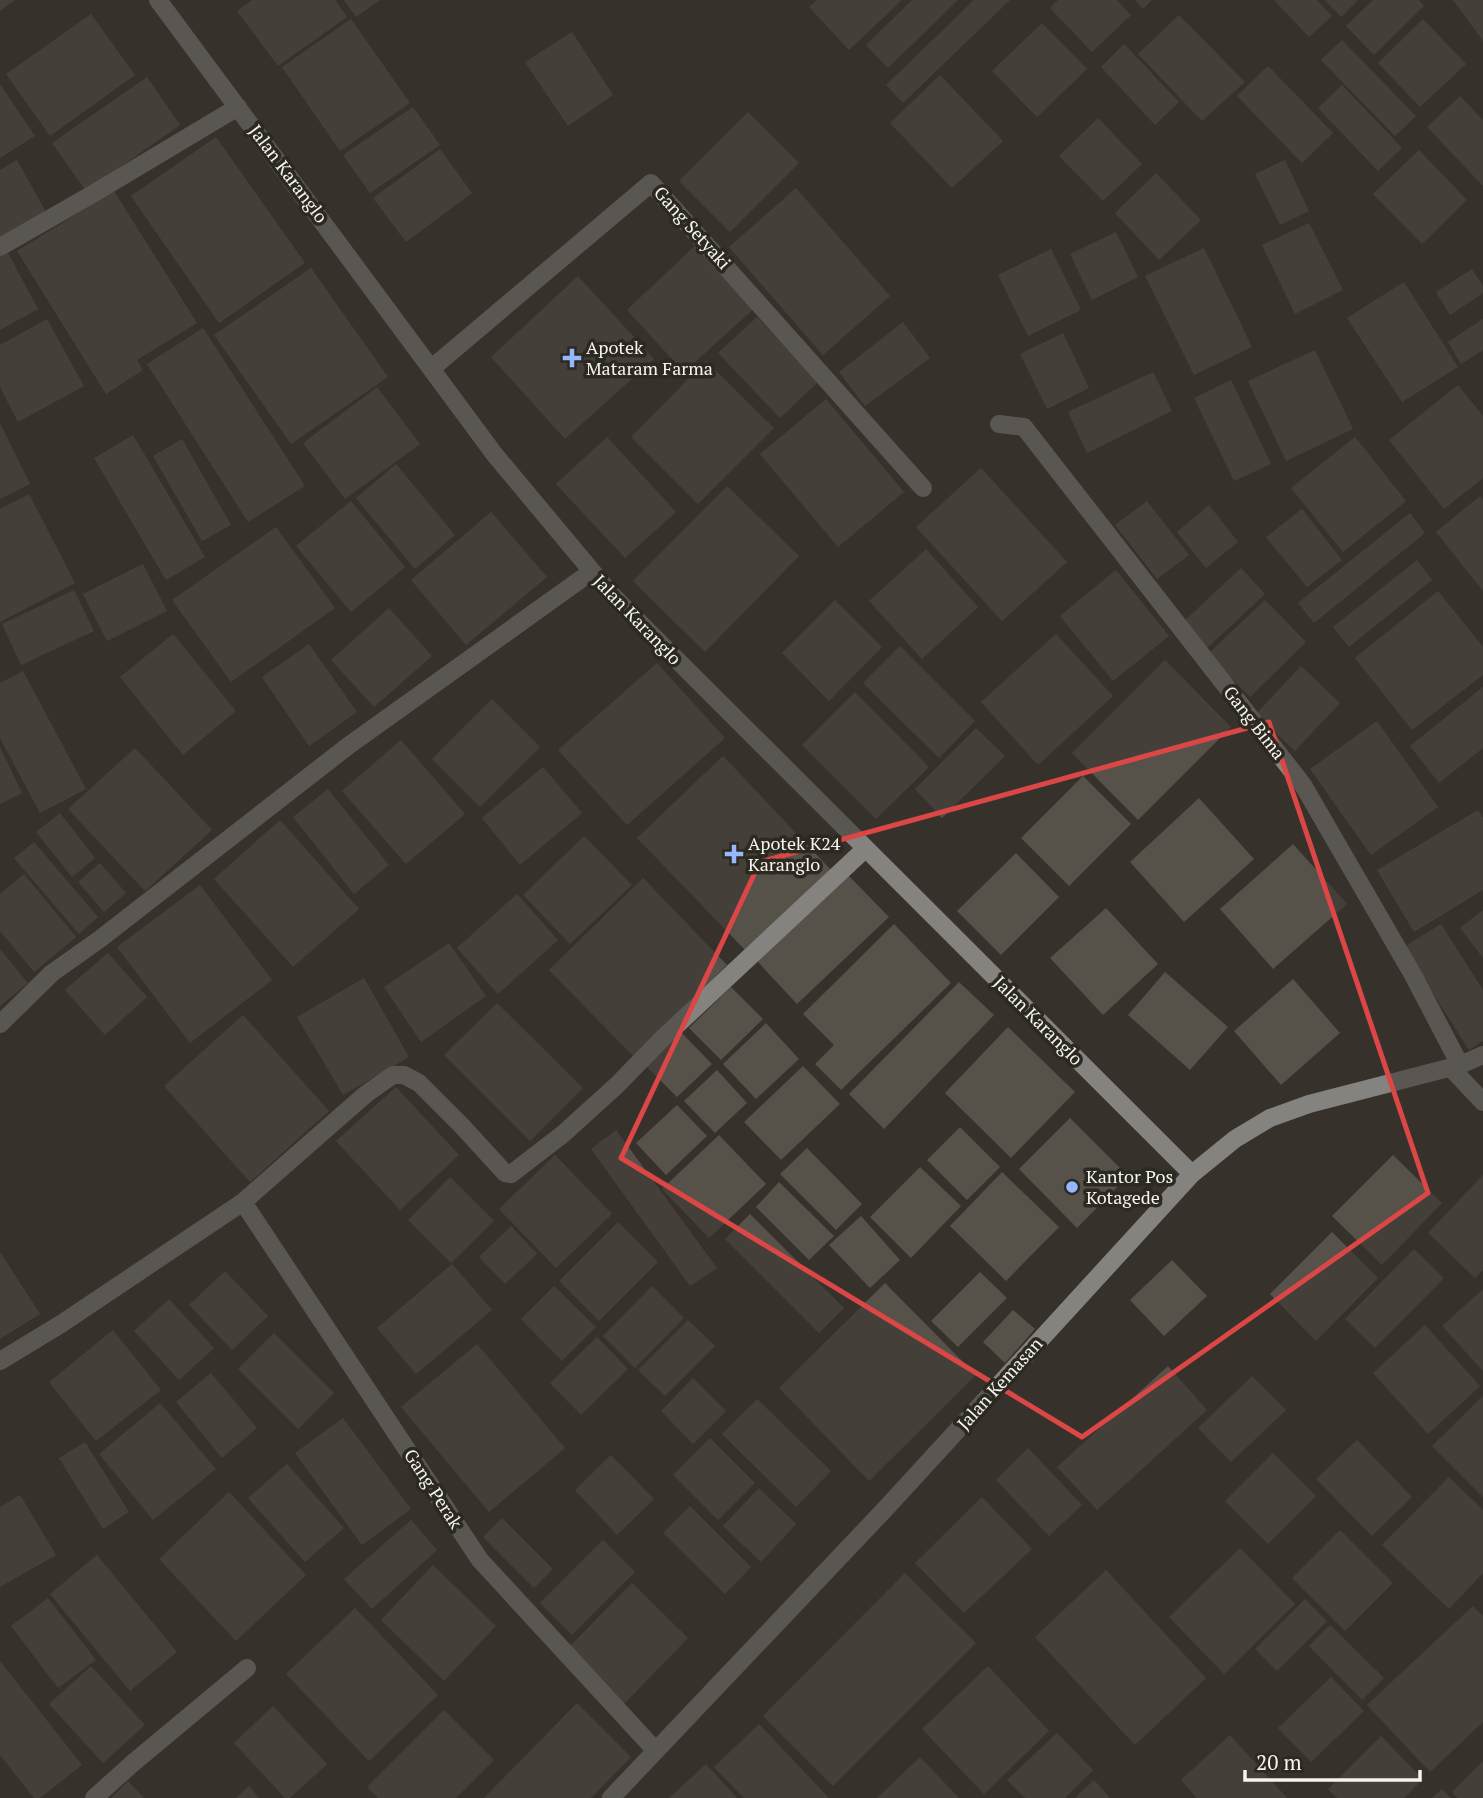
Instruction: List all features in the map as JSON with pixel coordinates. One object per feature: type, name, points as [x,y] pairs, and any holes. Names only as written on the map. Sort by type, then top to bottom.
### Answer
[{"type":"street","name":"Jalan Karanglo","points":[[158,0],[495,455],[591,572],[682,667],[1192,1174]]},
{"type":"street","points":[[0,247],[238,107]]},
{"type":"street","name":"Gang Setyaki","points":[[432,368],[651,183],[923,488]]},
{"type":"street","name":"Gang Bima","points":[[999,424],[1024,427],[1303,785],[1413,975],[1455,1067],[1483,1102]]},
{"type":"street","points":[[0,1024],[52,973],[100,939],[348,746],[591,572]]},
{"type":"street","points":[[0,1362],[243,1202],[366,1094],[393,1075],[404,1075],[419,1083],[505,1172],[511,1174],[563,1134],[616,1086],[663,1038],[865,849]]},
{"type":"street","name":"Jalan Kemasan","points":[[611,1798],[888,1506],[1192,1174],[1235,1139],[1270,1118],[1309,1104],[1455,1067],[1483,1055]]},
{"type":"street","name":"Gang Perak","points":[[243,1202],[480,1560],[656,1751]]},
{"type":"street","points":[[94,1798],[247,1668]]},
{"type":"highlighted area","points":[[1269,722],[1428,1193],[1082,1437],[621,1158],[760,862]]},
{"type":"building","points":[[0,0],[15,0],[0,11]]},
{"type":"building","points":[[252,0],[335,0],[347,17],[278,66],[237,11]]},
{"type":"building","points":[[344,0],[380,0],[356,17]]},
{"type":"building","points":[[817,0],[902,0],[849,50],[809,7]]},
{"type":"building","points":[[912,0],[958,0],[888,68],[866,45]]},
{"type":"building","points":[[974,0],[1010,0],[903,103],[886,85]]},
{"type":"building","points":[[1058,0],[1117,0],[1131,15],[1092,52],[1050,8]]},
{"type":"building","points":[[1135,0],[1152,0],[1143,9]]},
{"type":"building","points":[[1274,0],[1317,0],[1332,16],[1309,37]]},
{"type":"building","points":[[1325,0],[1358,0],[1341,17]]},
{"type":"building","points":[[1373,0],[1419,0],[1424,6],[1374,55],[1346,26]]},
{"type":"building","points":[[1453,0],[1483,0],[1483,41]]},
{"type":"building","points":[[91,14],[135,75],[50,136],[6,74]]},
{"type":"building","points":[[1179,15],[1245,82],[1202,121],[1138,54]]},
{"type":"building","points":[[351,19],[410,103],[340,151],[282,67]]},
{"type":"building","points":[[1423,19],[1466,64],[1420,107],[1378,63]]},
{"type":"building","points":[[1042,23],[1087,69],[1037,117],[992,71]]},
{"type":"building","points":[[572,32],[613,95],[568,126],[525,62]]},
{"type":"building","points":[[1342,40],[1416,116],[1395,136],[1321,60]]},
{"type":"building","points":[[1124,44],[1179,102],[1155,125],[1101,67]]},
{"type":"building","points":[[1268,66],[1333,133],[1302,163],[1237,96]]},
{"type":"building","points":[[940,75],[1003,141],[952,188],[890,123]]},
{"type":"building","points":[[147,77],[180,125],[86,191],[52,143]]},
{"type":"building","points":[[0,84],[35,136],[0,158]]},
{"type":"building","points":[[1342,85],[1402,148],[1378,171],[1318,108]]},
{"type":"building","points":[[1460,96],[1483,120],[1483,186],[1427,127]]},
{"type":"building","points":[[413,107],[440,145],[370,193],[343,155]]},
{"type":"building","points":[[748,112],[799,163],[730,232],[679,181]]},
{"type":"building","points":[[1098,118],[1142,164],[1103,201],[1059,156]]},
{"type":"building","points":[[216,137],[305,263],[219,323],[131,196]]},
{"type":"building","points":[[440,149],[472,193],[406,242],[373,198]]},
{"type":"building","points":[[1419,150],[1467,200],[1422,244],[1373,194]]},
{"type":"building","points":[[17,160],[46,212],[0,238],[0,170]]},
{"type":"building","points":[[1285,160],[1309,211],[1280,225],[1255,174]]},
{"type":"building","points":[[1156,173],[1201,220],[1159,260],[1115,213]]},
{"type":"building","points":[[796,188],[890,296],[823,355],[729,247]]},
{"type":"building","points":[[114,191],[197,323],[137,360],[143,370],[106,394],[17,251]]},
{"type":"building","points":[[1309,223],[1343,290],[1295,314],[1262,245]]},
{"type":"building","points":[[1116,232],[1138,277],[1092,300],[1070,254]]},
{"type":"building","points":[[700,241],[758,305],[684,372],[627,310]]},
{"type":"building","points":[[1204,248],[1252,347],[1194,375],[1145,276]]},
{"type":"building","points":[[1051,249],[1081,310],[1028,336],[998,275]]},
{"type":"building","points":[[8,253],[38,309],[0,330],[0,257]]},
{"type":"building","points":[[311,268],[388,377],[291,444],[214,335]]},
{"type":"building","points":[[1472,269],[1483,286],[1483,293],[1450,315],[1436,292]]},
{"type":"building","name":"Apotek Mataram Farma","points":[[578,276],[654,359],[565,439],[491,357]]},
{"type":"building","points":[[1404,282],[1458,367],[1402,402],[1347,318]]},
{"type":"building","points":[[757,317],[818,382],[780,418],[718,353]]},
{"type":"building","points":[[47,319],[84,386],[18,422],[0,387],[0,345]]},
{"type":"building","points":[[1483,319],[1483,350],[1461,364],[1448,342]]},
{"type":"building","points":[[903,322],[930,358],[865,406],[839,372]]},
{"type":"building","points":[[203,328],[305,486],[248,522],[147,364]]},
{"type":"building","points":[[1063,333],[1089,388],[1047,409],[1020,354]]},
{"type":"building","points":[[1315,350],[1353,429],[1286,461],[1248,381]]},
{"type":"building","points":[[706,361],[774,428],[698,504],[631,437]]},
{"type":"building","points":[[1153,372],[1172,411],[1087,453],[1068,412]]},
{"type":"building","points":[[1231,380],[1271,464],[1234,481],[1194,398]]},
{"type":"building","points":[[1458,385],[1483,416],[1483,478],[1444,509],[1389,440]]},
{"type":"building","points":[[377,387],[420,444],[345,499],[303,443]]},
{"type":"building","points":[[826,399],[904,492],[838,547],[760,454]]},
{"type":"building","points":[[0,423],[30,484],[0,499]]},
{"type":"building","points":[[133,435],[205,557],[166,580],[94,458]]},
{"type":"building","points":[[607,437],[676,512],[625,558],[556,484]]},
{"type":"building","points":[[1355,437],[1406,501],[1343,552],[1291,488]]},
{"type":"building","points":[[182,439],[231,525],[202,541],[153,456]]},
{"type":"building","points":[[396,464],[455,535],[415,569],[356,498]]},
{"type":"building","points":[[981,468],[1067,562],[1002,621],[916,527]]},
{"type":"building","points":[[727,486],[799,556],[705,652],[633,581]]},
{"type":"building","points":[[29,494],[75,583],[0,622],[0,509]]},
{"type":"building","points":[[1480,496],[1483,500],[1483,591],[1436,532]]},
{"type":"building","points":[[351,501],[405,567],[351,612],[296,546]]},
{"type":"building","points":[[1147,501],[1189,555],[1157,579],[1115,525]]},
{"type":"building","points":[[1209,505],[1238,542],[1206,568],[1177,532]]},
{"type":"building","points":[[1302,509],[1342,560],[1307,587],[1266,537]]},
{"type":"building","points":[[491,512],[547,577],[466,645],[411,580]]},
{"type":"building","points":[[1410,513],[1425,533],[1314,623],[1298,603]]},
{"type":"building","points":[[276,527],[335,608],[231,682],[172,600]]},
{"type":"building","points":[[926,549],[978,607],[922,659],[869,601]]},
{"type":"building","points":[[1417,560],[1432,580],[1349,647],[1333,627]]},
{"type":"building","points":[[143,564],[167,611],[107,641],[83,594]]},
{"type":"building","points":[[1241,568],[1265,594],[1206,649],[1181,624]]},
{"type":"building","points":[[1116,570],[1169,636],[1113,681],[1060,616]]},
{"type":"building","points":[[74,590],[94,631],[21,665],[2,624]]},
{"type":"building","points":[[1438,591],[1483,647],[1483,675],[1412,730],[1355,658]]},
{"type":"building","points":[[835,600],[882,647],[829,701],[782,653]]},
{"type":"building","points":[[1265,600],[1306,642],[1250,697],[1208,654]]},
{"type":"building","points":[[389,608],[432,656],[374,707],[331,660]]},
{"type":"building","points":[[173,634],[236,711],[183,755],[120,677]]},
{"type":"building","points":[[1056,634],[1113,696],[1038,765],[981,702]]},
{"type":"building","points":[[309,644],[357,712],[309,746],[262,677]]},
{"type":"building","points":[[900,646],[975,721],[939,758],[863,683]]},
{"type":"building","points":[[1165,660],[1231,727],[1138,820],[1072,753]]},
{"type":"building","points":[[657,663],[725,738],[627,825],[558,750]]},
{"type":"building","points":[[1301,666],[1340,703],[1295,751],[1256,714]]},
{"type":"building","points":[[23,671],[86,789],[40,813],[0,738],[0,683]]},
{"type":"building","points":[[1483,687],[1483,748],[1439,783],[1410,746]]},
{"type":"building","points":[[855,692],[929,767],[876,819],[802,745]]},
{"type":"building","points":[[492,699],[540,747],[480,807],[432,759]]},
{"type":"building","points":[[1377,721],[1438,807],[1371,855],[1310,769]]},
{"type":"building","points":[[976,728],[1005,756],[942,818],[915,789]]},
{"type":"building","points":[[401,740],[465,814],[406,864],[342,791]]},
{"type":"building","points":[[0,747],[22,793],[0,804]]},
{"type":"building","points":[[135,748],[212,830],[145,891],[68,809]]},
{"type":"building","name":"Apotek K24 Karanglo","points":[[723,756],[831,870],[746,951],[637,838]]},
{"type":"building","points":[[543,767],[582,813],[520,865],[482,818]]},
{"type":"building","points":[[1083,776],[1131,824],[1069,886],[1021,838]]},
{"type":"building","points":[[328,789],[389,865],[354,894],[293,817]]},
{"type":"building","points":[[1199,798],[1254,859],[1184,922],[1130,862]]},
{"type":"building","points":[[1478,810],[1483,818],[1483,890],[1414,932],[1377,870]]},
{"type":"building","points":[[60,813],[95,858],[72,877],[36,832]]},
{"type":"building","points":[[280,820],[359,909],[293,967],[214,879]]},
{"type":"building","points":[[584,836],[632,885],[570,944],[523,895]]},
{"type":"building","points":[[34,842],[98,917],[79,934],[14,858]]},
{"type":"building","points":[[1293,844],[1347,904],[1273,969],[1220,909]]},
{"type":"building","points":[[1016,853],[1059,897],[1001,955],[957,911]]},
{"type":"building","points":[[100,863],[126,893],[104,912],[78,882]]},
{"type":"building","points":[[24,874],[76,937],[34,972],[0,931],[0,894]]},
{"type":"building","points":[[848,875],[889,917],[797,1004],[757,961]]},
{"type":"building","points":[[643,878],[727,965],[633,1056],[549,970]]},
{"type":"building","points":[[200,885],[272,980],[190,1043],[117,947]]},
{"type":"building","points":[[517,894],[558,940],[498,994],[457,948]]},
{"type":"building","points":[[1106,908],[1158,964],[1103,1015],[1050,958]]},
{"type":"building","points":[[1483,910],[1483,958],[1460,928]]},
{"type":"building","points":[[894,924],[951,983],[841,1090],[815,1064],[834,1045],[803,1014]]},
{"type":"building","points":[[1441,924],[1483,990],[1483,1041],[1469,1050],[1404,947]]},
{"type":"building","points":[[449,943],[486,996],[421,1042],[384,987]]},
{"type":"building","points":[[0,949],[28,983],[0,1006]]},
{"type":"building","points":[[108,953],[147,997],[105,1035],[65,990]]},
{"type":"building","points":[[1165,972],[1228,1027],[1190,1070],[1128,1015]]},
{"type":"building","points":[[364,978],[409,1057],[343,1095],[297,1017]]},
{"type":"building","points":[[1293,979],[1340,1033],[1281,1085],[1234,1031]]},
{"type":"building","points":[[959,982],[994,1015],[884,1129],[849,1094]]},
{"type":"building","points":[[731,987],[763,1019],[721,1060],[689,1028]]},
{"type":"building","points":[[497,1003],[583,1088],[530,1141],[444,1055]]},
{"type":"building","points":[[243,1015],[329,1111],[250,1182],[164,1086]]},
{"type":"building","points":[[766,1023],[799,1059],[756,1099],[723,1064]]},
{"type":"building","points":[[1008,1027],[1075,1092],[1011,1158],[945,1093]]},
{"type":"building","points":[[679,1030],[712,1064],[677,1097],[644,1064]]},
{"type":"building","points":[[803,1066],[840,1104],[781,1160],[744,1122]]},
{"type":"building","points":[[717,1070],[747,1103],[715,1133],[684,1101]]},
{"type":"building","points":[[396,1087],[459,1155],[400,1210],[336,1141]]},
{"type":"building","points":[[677,1105],[707,1136],[666,1175],[636,1143]]},
{"type":"building","points":[[1070,1118],[1128,1176],[1077,1228],[1019,1169]]},
{"type":"building","points":[[960,1127],[1000,1167],[967,1200],[927,1160]]},
{"type":"building","points":[[616,1130],[717,1268],[690,1286],[591,1149]]},
{"type":"building","points":[[719,1135],[766,1184],[709,1238],[662,1189]]},
{"type":"building","points":[[807,1148],[862,1204],[836,1230],[780,1174]]},
{"type":"building","points":[[555,1155],[612,1214],[556,1268],[499,1209]]},
{"type":"building","points":[[1393,1155],[1442,1203],[1382,1265],[1332,1216]]},
{"type":"building","points":[[920,1167],[961,1206],[911,1258],[870,1217]]},
{"type":"building","points":[[1002,1172],[1059,1227],[1006,1281],[950,1226]]},
{"type":"building","points":[[1483,1175],[1483,1270],[1475,1278],[1428,1233]]},
{"type":"building","points":[[450,1177],[494,1221],[451,1263],[408,1220]]},
{"type":"building","points":[[779,1182],[834,1236],[809,1260],[756,1207]]},
{"type":"building","points":[[750,1214],[844,1308],[819,1333],[725,1239]]},
{"type":"building","points":[[861,1216],[900,1260],[870,1288],[829,1245]]},
{"type":"building","points":[[618,1222],[658,1262],[599,1321],[559,1281]]},
{"type":"building","points":[[511,1226],[537,1254],[505,1284],[479,1257]]},
{"type":"building","points":[[1332,1232],[1378,1278],[1316,1341],[1270,1294]]},
{"type":"building","points":[[1414,1249],[1444,1278],[1375,1348],[1345,1319]]},
{"type":"building","points":[[0,1252],[40,1314],[0,1339]]},
{"type":"building","points":[[1172,1260],[1207,1296],[1164,1336],[1130,1300]]},
{"type":"building","points":[[452,1264],[492,1310],[416,1374],[377,1328]]},
{"type":"building","points":[[225,1271],[268,1316],[232,1350],[189,1305]]},
{"type":"building","points":[[980,1272],[1007,1298],[958,1347],[931,1321]]},
{"type":"building","points":[[885,1283],[976,1375],[869,1481],[779,1388]]},
{"type":"building","points":[[554,1286],[596,1327],[562,1361],[521,1319]]},
{"type":"building","points":[[652,1286],[684,1318],[635,1368],[603,1336]]},
{"type":"building","points":[[1483,1289],[1483,1371],[1442,1326]]},
{"type":"building","points":[[169,1299],[214,1348],[179,1380],[134,1331]]},
{"type":"building","points":[[1013,1310],[1035,1329],[1005,1363],[983,1342]]},
{"type":"building","points":[[688,1320],[715,1346],[665,1396],[638,1370]]},
{"type":"building","points":[[1425,1325],[1480,1386],[1428,1434],[1373,1373]]},
{"type":"building","points":[[113,1330],[161,1390],[96,1441],[49,1382]]},
{"type":"building","points":[[274,1333],[334,1393],[298,1429],[238,1369]]},
{"type":"building","points":[[597,1337],[628,1369],[581,1415],[550,1383]]},
{"type":"building","points":[[477,1344],[565,1448],[489,1512],[401,1407]]},
{"type":"building","points":[[1168,1366],[1207,1410],[1097,1510],[1057,1467]]},
{"type":"building","points":[[211,1373],[257,1428],[222,1458],[176,1402]]},
{"type":"building","points":[[1252,1376],[1286,1410],[1231,1462],[1198,1428]]},
{"type":"building","points":[[693,1378],[726,1411],[693,1444],[661,1411]]},
{"type":"building","points":[[1483,1396],[1483,1497],[1432,1446]]},
{"type":"building","points":[[757,1399],[831,1471],[796,1507],[722,1434]]},
{"type":"building","points":[[160,1403],[216,1469],[153,1520],[99,1454]]},
{"type":"building","points":[[343,1418],[411,1509],[362,1545],[295,1453]]},
{"type":"building","points":[[710,1438],[755,1483],[718,1520],[673,1475]]},
{"type":"building","points":[[1357,1440],[1412,1497],[1372,1536],[1316,1479]]},
{"type":"building","points":[[85,1442],[129,1512],[103,1529],[59,1458]]},
{"type":"building","points":[[1028,1448],[1082,1505],[1049,1536],[996,1480]]},
{"type":"building","points":[[1273,1453],[1316,1496],[1268,1544],[1225,1501]]},
{"type":"building","points":[[611,1455],[654,1499],[617,1535],[575,1490]]},
{"type":"building","points":[[287,1464],[344,1528],[305,1562],[248,1498]]},
{"type":"building","points":[[1449,1477],[1483,1510],[1483,1573],[1449,1609],[1382,1545]]},
{"type":"building","points":[[759,1488],[796,1524],[761,1562],[723,1526]]},
{"type":"building","points":[[229,1492],[306,1575],[236,1641],[159,1559]]},
{"type":"building","points":[[20,1495],[56,1555],[0,1587],[0,1507]]},
{"type":"building","points":[[982,1497],[1032,1549],[964,1613],[915,1563]]},
{"type":"building","points":[[690,1506],[751,1567],[725,1594],[663,1533]]},
{"type":"building","points":[[502,1518],[553,1569],[534,1588],[483,1537]]},
{"type":"building","points":[[411,1520],[437,1550],[372,1609],[344,1579]]},
{"type":"building","points":[[1340,1530],[1393,1583],[1345,1631],[1292,1578]]},
{"type":"building","points":[[603,1540],[635,1572],[572,1635],[540,1603]]},
{"type":"building","points":[[1240,1548],[1295,1604],[1224,1674],[1169,1617]]},
{"type":"building","points":[[97,1555],[177,1652],[130,1691],[50,1594]]},
{"type":"building","points":[[433,1565],[496,1626],[444,1681],[381,1620]]},
{"type":"building","points":[[1106,1570],[1206,1678],[1135,1745],[1035,1637]]},
{"type":"building","points":[[905,1573],[976,1643],[833,1786],[763,1716]]},
{"type":"building","points":[[632,1583],[688,1638],[623,1705],[566,1650]]},
{"type":"building","points":[[48,1598],[96,1660],[58,1688],[11,1626]]},
{"type":"building","points":[[1305,1599],[1327,1621],[1277,1671],[1255,1649]]},
{"type":"building","points":[[1473,1606],[1483,1616],[1483,1722],[1430,1772],[1367,1705]]},
{"type":"building","points":[[355,1608],[438,1695],[369,1761],[286,1674]]},
{"type":"building","points":[[1330,1625],[1384,1678],[1362,1700],[1309,1646]]},
{"type":"building","points":[[0,1661],[82,1765],[40,1798],[34,1798],[0,1755]]},
{"type":"building","points":[[91,1666],[145,1725],[103,1763],[49,1704]]},
{"type":"building","points":[[988,1666],[1049,1731],[984,1794],[922,1729]]},
{"type":"building","points":[[1331,1677],[1364,1711],[1311,1762],[1278,1728]]},
{"type":"building","points":[[577,1703],[631,1757],[591,1798],[484,1798]]},
{"type":"building","points":[[273,1706],[327,1764],[290,1798],[285,1798],[234,1743]]},
{"type":"building","points":[[444,1710],[494,1760],[456,1798],[378,1798],[367,1787]]},
{"type":"building","points":[[759,1724],[829,1798],[744,1798],[714,1767]]},
{"type":"building","points":[[1057,1733],[1093,1770],[1065,1798],[1025,1798],[1007,1780]]},
{"type":"building","points":[[1230,1735],[1287,1798],[1197,1798],[1181,1780]]},
{"type":"building","points":[[1381,1736],[1423,1779],[1404,1798],[1337,1798],[1328,1789]]},
{"type":"building","points":[[920,1757],[959,1798],[877,1798]]},
{"type":"building","points":[[1483,1761],[1483,1798],[1457,1798],[1452,1792]]},
{"type":"building","points":[[706,1764],[737,1798],[669,1798]]},
{"type":"building","points":[[1094,1780],[1110,1798],[1075,1798]]},
{"type":"building","points":[[128,1781],[144,1798],[111,1798]]},
{"type":"building","points":[[249,1786],[259,1798],[236,1798]]},
{"type":"building","points":[[1442,1789],[1451,1798],[1432,1798]]},
{"type":"place","name":"Apotek Mataram Farma","points":[[572,358]]},
{"type":"place","name":"Apotek K24 Karanglo","points":[[734,854]]},
{"type":"place","name":"Kantor Pos Kotagede","points":[[1072,1187]]}]
